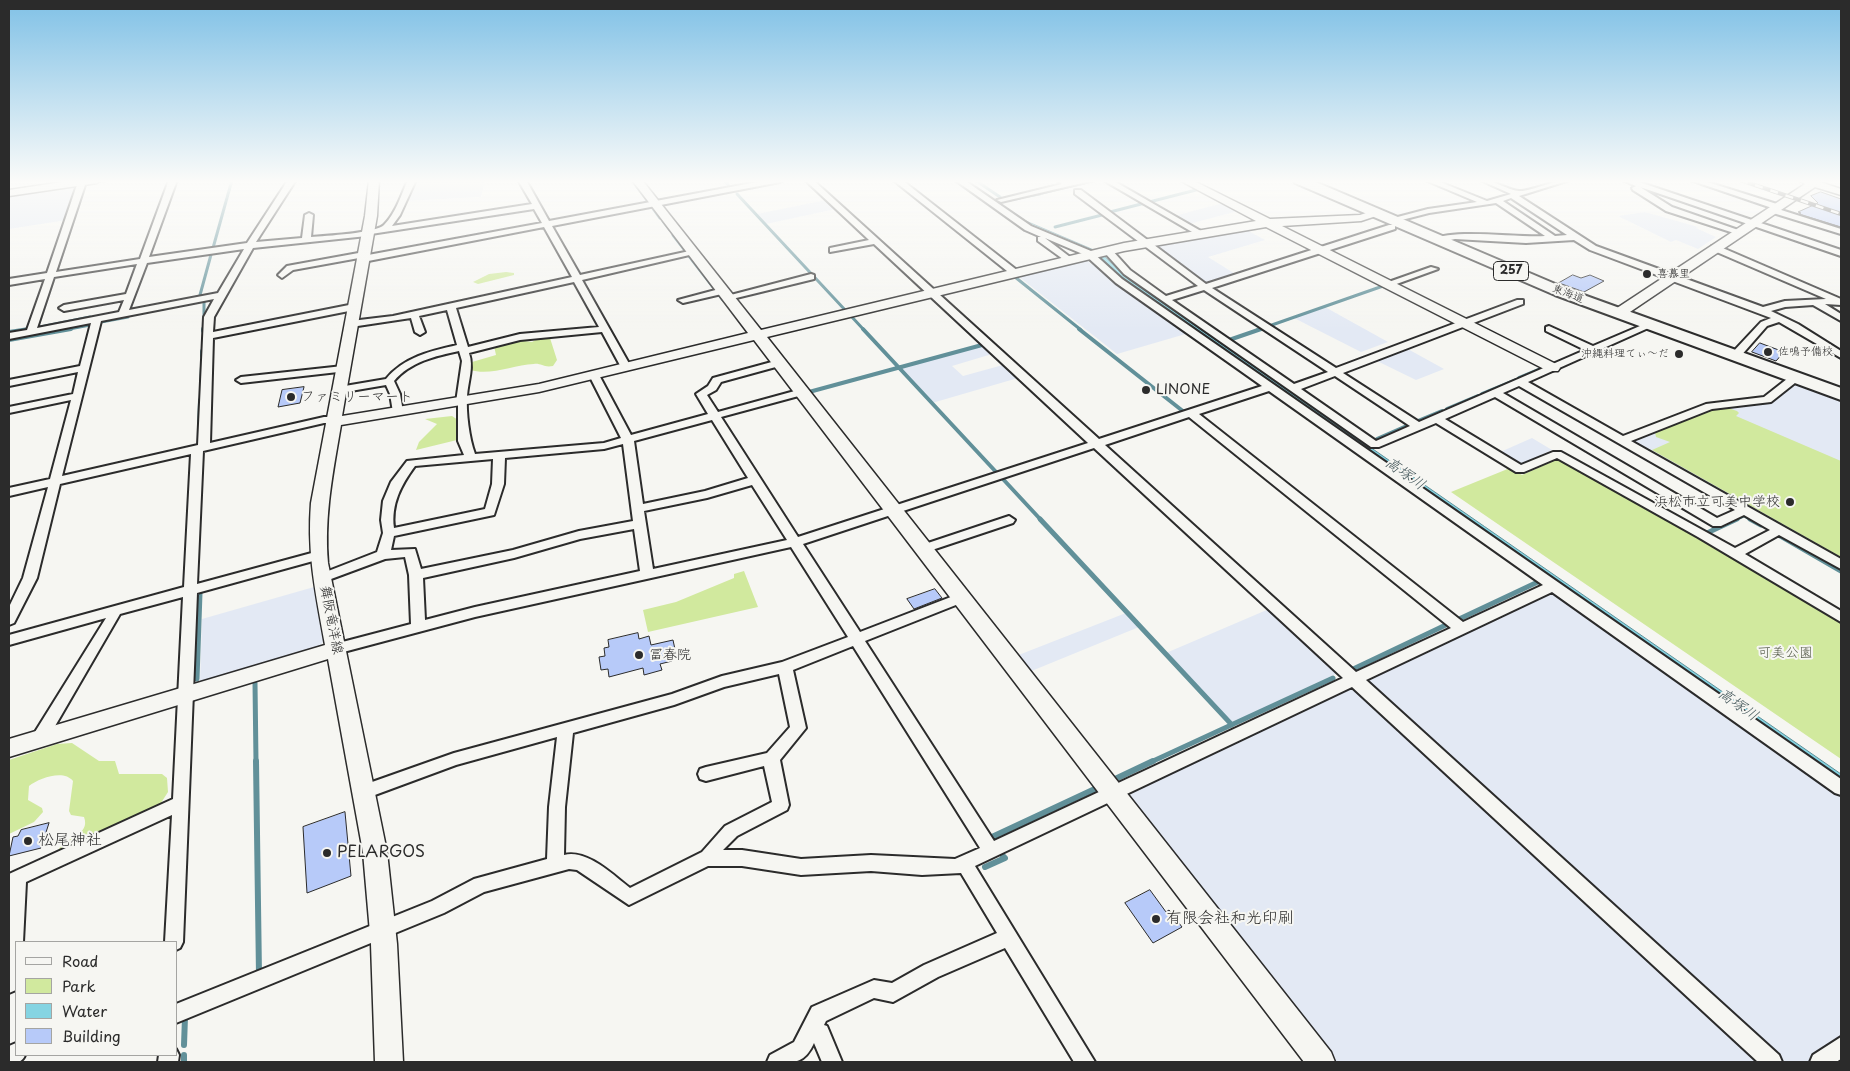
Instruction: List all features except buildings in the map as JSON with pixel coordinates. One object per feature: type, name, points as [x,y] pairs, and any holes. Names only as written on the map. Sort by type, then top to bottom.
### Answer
[{"type":"highway","name":"東海道","points":[[1409,230],[1650,325],[1841,394]]},
{"type":"street","points":[[31,332],[65,230]]},
{"type":"street","points":[[123,315],[155,230]]},
{"type":"street","points":[[174,941],[191,590],[209,317],[260,230]]},
{"type":"street","points":[[306,240],[307,230]]},
{"type":"street","name":"舞阪竜洋線","points":[[367,230],[318,508],[318,555],[375,852],[383,930],[389,1062]]},
{"type":"street","points":[[9,282],[144,259],[384,230]]},
{"type":"street","points":[[282,275],[290,268],[518,230]]},
{"type":"street","points":[[550,230],[626,367]]},
{"type":"street","points":[[676,230],[1321,1062]]},
{"type":"street","points":[[864,230],[1772,1062]]},
{"type":"street","points":[[960,230],[1015,274]]},
{"type":"street","points":[[1031,230],[1070,260]]},
{"type":"street","points":[[1034,230],[1099,253],[1376,445],[1650,325]]},
{"type":"street","points":[[1129,230],[1204,287],[1418,426]]},
{"type":"street","points":[[1195,230],[1202,234]]},
{"type":"street","points":[[9,492],[324,420],[398,412],[539,388],[1099,253],[1226,230]]},
{"type":"street","points":[[1281,230],[1553,368]]},
{"type":"street","points":[[1167,299],[1321,250],[1376,230]]},
{"type":"street","points":[[1541,230],[1554,239]]},
{"type":"street","points":[[1566,230],[1593,248],[1780,318],[1841,355]]},
{"type":"street","points":[[1734,230],[1740,232]]},
{"type":"street","points":[[1619,313],[1743,230]]},
{"type":"street","points":[[1773,230],[1841,253]]},
{"type":"street","points":[[1437,240],[1455,236],[1526,240],[1577,238]]},
{"type":"street","points":[[833,250],[876,241]]},
{"type":"street","points":[[1715,248],[1841,301]]},
{"type":"street","points":[[351,324],[414,314],[694,253]]},
{"type":"street","points":[[1099,253],[1119,281],[1841,788]]},
{"type":"street","points":[[1388,284],[1434,268]]},
{"type":"street","points":[[683,300],[811,278]]},
{"type":"street","points":[[9,336],[223,295]]},
{"type":"street","points":[[64,308],[130,296]]},
{"type":"street","points":[[1762,310],[1785,304],[1841,301]]},
{"type":"street","points":[[1294,388],[1520,302]]},
{"type":"street","points":[[1814,302],[1841,318]]},
{"type":"street","points":[[450,306],[467,361],[462,402],[464,441],[470,457]]},
{"type":"street","points":[[209,336],[354,307]]},
{"type":"street","points":[[414,314],[420,332]]},
{"type":"street","points":[[1735,356],[1764,324],[1780,318]]},
{"type":"street","points":[[9,620],[30,578],[97,320]]},
{"type":"street","points":[[339,390],[389,381],[398,370],[411,362],[464,349],[520,337],[605,329]]},
{"type":"street","points":[[1549,329],[1594,350]]},
{"type":"street","points":[[779,363],[717,380],[712,388],[701,394],[991,851]]},
{"type":"street","points":[[9,383],[84,368]]},
{"type":"street","points":[[241,380],[343,369]]},
{"type":"street","points":[[594,375],[628,440],[646,574]]},
{"type":"street","points":[[1623,440],[1710,406],[1767,400],[1796,378]]},
{"type":"street","points":[[389,381],[395,394],[398,412]]},
{"type":"street","points":[[1520,382],[1841,565]]},
{"type":"street","points":[[9,748],[42,740],[336,649],[475,612],[795,542],[1271,387]]},
{"type":"street","points":[[383,555],[389,533],[387,520],[389,501],[397,482],[411,463],[499,454],[591,448],[628,440],[802,392]]},
{"type":"street","points":[[1496,393],[1717,523],[1744,510]]},
{"type":"street","points":[[9,410],[77,396]]},
{"type":"street","points":[[1191,413],[1462,629]]},
{"type":"street","points":[[1436,418],[1520,470],[1557,454],[1735,554],[1841,617]]},
{"type":"street","points":[[389,533],[490,512],[498,484],[499,454]]},
{"type":"street","points":[[638,509],[707,494],[754,480]]},
{"type":"street","points":[[923,549],[1009,520]]},
{"type":"street","points":[[416,575],[514,554],[579,536],[640,524]]},
{"type":"street","points":[[1735,554],[1779,530]]},
{"type":"street","points":[[322,578],[383,555],[410,552],[416,575],[418,628]]},
{"type":"street","points":[[9,640],[318,555]]},
{"type":"street","points":[[178,1013],[438,907],[480,885],[554,865],[576,861],[629,897],[696,862],[710,857],[742,858],[801,867],[872,863],[922,867],[956,867],[1554,585]]},
{"type":"street","points":[[364,792],[454,759],[674,699],[722,682],[785,667],[961,598]]},
{"type":"street","points":[[42,740],[44,732],[113,618],[114,611]]},
{"type":"street","points":[[706,774],[772,758],[798,728],[785,667]]},
{"type":"street","points":[[554,865],[557,807],[566,728]]},
{"type":"street","points":[[710,857],[710,853],[731,831],[781,805],[772,766],[772,758]]},
{"type":"street","points":[[9,984],[11,983],[13,881],[181,803]]},
{"type":"street","points":[[964,863],[1085,1062]]},
{"type":"street","points":[[777,1062],[801,1049],[819,1014],[874,989],[893,993],[931,971],[1009,937]]},
{"type":"street","points":[[812,1030],[820,1033],[832,1062]]},
{"type":"street","points":[[1820,1062],[1841,1047]]},
{"type":"shaded area","points":[[1239,230],[1247,230],[1265,240],[1208,257],[1237,275],[1209,284],[1203,283],[1155,247],[1156,244]]},
{"type":"shaded area","points":[[1646,230],[1700,230],[1716,237],[1698,249],[1676,240],[1671,242]]},
{"type":"shaded area","points":[[1085,259],[1189,333],[1117,354],[1018,276]]},
{"type":"shaded area","points":[[1325,307],[1388,342],[1361,352],[1294,318]]},
{"type":"shaded area","points":[[983,346],[992,354],[952,366],[963,376],[1003,365],[1018,378],[932,403],[900,368]]},
{"type":"shaded area","points":[[1406,348],[1444,369],[1416,380],[1375,360]]},
{"type":"shaded area","name":"浜松市立可美中学校","points":[[1795,384],[1841,402],[1841,560],[1635,443],[1634,440],[1714,409],[1772,402]]},
{"type":"shaded area","points":[[1532,438],[1552,450],[1519,465],[1498,453]]},
{"type":"shaded area","points":[[314,587],[324,641],[316,650],[200,682],[202,619]]},
{"type":"shaded area","points":[[1554,591],[1561,593],[1841,791],[1841,1062],[1335,1062],[1129,800],[1131,792]]},
{"type":"shaded area","points":[[1269,609],[1338,673],[1231,723],[1166,653]]},
{"type":"shaded area","points":[[1126,613],[1139,627],[1029,672],[1016,656]]},
{"type":"green space","points":[[514,273],[514,275],[478,284],[473,282],[489,274]]},
{"type":"green space","points":[[541,337],[550,338],[557,360],[553,366],[536,364],[486,372],[470,370],[469,365],[472,362],[496,355],[494,346],[513,341],[532,342]]},
{"type":"green space","name":"浜松市立可美中学校","points":[[1725,407],[1737,411],[1739,413],[1736,416],[1841,461],[1841,557],[1652,450],[1670,442],[1656,437],[1655,432],[1707,411]]},
{"type":"green space","points":[[452,416],[458,420],[456,428],[457,440],[416,450],[419,442],[437,424],[425,419]]},
{"type":"green space","name":"可美公園","points":[[1558,459],[1698,537],[1841,622],[1841,759],[1451,492],[1510,468],[1522,475]]},
{"type":"green space","points":[[744,571],[758,607],[648,632],[643,610],[676,602],[734,578],[734,574]]},
{"type":"green space","points":[[72,743],[99,761],[115,761],[119,774],[162,774],[167,778],[168,792],[159,806],[61,853],[58,851],[61,846],[80,832],[84,828],[85,823],[84,817],[71,815],[69,811],[73,781],[69,777],[51,776],[29,786],[28,800],[42,808],[43,812],[34,822],[9,834],[9,760],[57,744]]},
{"type":"water","name":"高塚川","points":[[1043,230],[1101,253],[1128,279],[1841,774],[1841,780],[1124,280],[1094,251]]},
{"type":"waterway","points":[[213,248],[218,230]]},
{"type":"waterway","points":[[771,230],[846,311]]},
{"type":"waterway","points":[[673,235],[687,253]]},
{"type":"waterway","points":[[205,297],[200,295],[212,251]]},
{"type":"waterway","points":[[689,256],[713,287]]},
{"type":"waterway","points":[[1015,277],[1081,330]]},
{"type":"waterway","points":[[1269,326],[1383,286]]},
{"type":"waterway","points":[[719,295],[723,300]]},
{"type":"waterway","points":[[204,301],[204,316]]},
{"type":"waterway","points":[[851,316],[864,330]]},
{"type":"waterway","points":[[35,328],[90,317]]},
{"type":"waterway","points":[[101,322],[128,317]]},
{"type":"waterway","points":[[203,330],[204,323]]},
{"type":"waterway","points":[[64,330],[90,325]]},
{"type":"waterway","points":[[1257,330],[1262,328]]},
{"type":"waterway","points":[[9,332],[29,329],[24,330]]},
{"type":"waterway","points":[[9,340],[71,329]]},
{"type":"waterway","points":[[863,329],[899,368]]},
{"type":"waterway","points":[[1079,329],[1184,412]]},
{"type":"waterway","points":[[1229,340],[1261,329]]},
{"type":"waterway","points":[[899,368],[982,345]]},
{"type":"waterway","points":[[202,351],[202,356]]},
{"type":"waterway","points":[[201,389],[202,366]]},
{"type":"waterway","points":[[809,392],[899,368]]},
{"type":"waterway","points":[[899,368],[997,473]]},
{"type":"waterway","points":[[1519,378],[1543,368]]},
{"type":"waterway","points":[[1482,394],[1516,380]]},
{"type":"waterway","points":[[1447,409],[1478,396]]},
{"type":"waterway","points":[[199,426],[200,400]]},
{"type":"waterway","points":[[1418,421],[1442,411]]},
{"type":"waterway","points":[[1377,439],[1409,425]]},
{"type":"waterway","points":[[1002,478],[1041,520]]},
{"type":"waterway","points":[[1734,520],[1744,515]]},
{"type":"waterway","points":[[1744,515],[1752,520]]},
{"type":"waterway","points":[[1040,519],[1232,725]]},
{"type":"waterway","points":[[1707,533],[1737,519]]},
{"type":"waterway","points":[[1750,519],[1761,525]]},
{"type":"waterway","points":[[1777,534],[1841,571]]},
{"type":"waterway","points":[[1457,620],[1542,580]]},
{"type":"waterway","points":[[197,679],[200,593]]},
{"type":"waterway","points":[[1349,671],[1450,623]]},
{"type":"waterway","points":[[1232,725],[1333,678]]},
{"type":"waterway","points":[[255,683],[256,762]]},
{"type":"waterway","points":[[1151,762],[1232,725]]},
{"type":"waterway","points":[[256,761],[259,975]]},
{"type":"waterway","points":[[1113,780],[1153,761]]},
{"type":"waterway","points":[[993,840],[992,837],[1097,788]]},
{"type":"waterway","points":[[985,867],[1005,858],[1003,856]]},
{"type":"waterway","points":[[184,1045],[185,1017],[187,1017]]},
{"type":"waterway","points":[[184,1055],[184,1062]]},
{"type":"place","name":"喜慕里","points":[[1647,274]]},
{"type":"place","name":"佐鳴予備校","points":[[1768,352]]},
{"type":"place","name":"沖縄料理てぃ〜だ","points":[[1679,354]]},
{"type":"place","name":"LINONE","points":[[1146,390]]},
{"type":"place","name":"ファミリーマート","points":[[291,397]]},
{"type":"place","name":"浜松市立可美中学校","points":[[1790,502]]},
{"type":"place","name":"冨春院","points":[[639,655]]},
{"type":"place","name":"松尾神社","points":[[28,841]]},
{"type":"place","name":"PELARGOS","points":[[327,853]]},
{"type":"place","name":"有限会社和光印刷","points":[[1156,919]]}]
